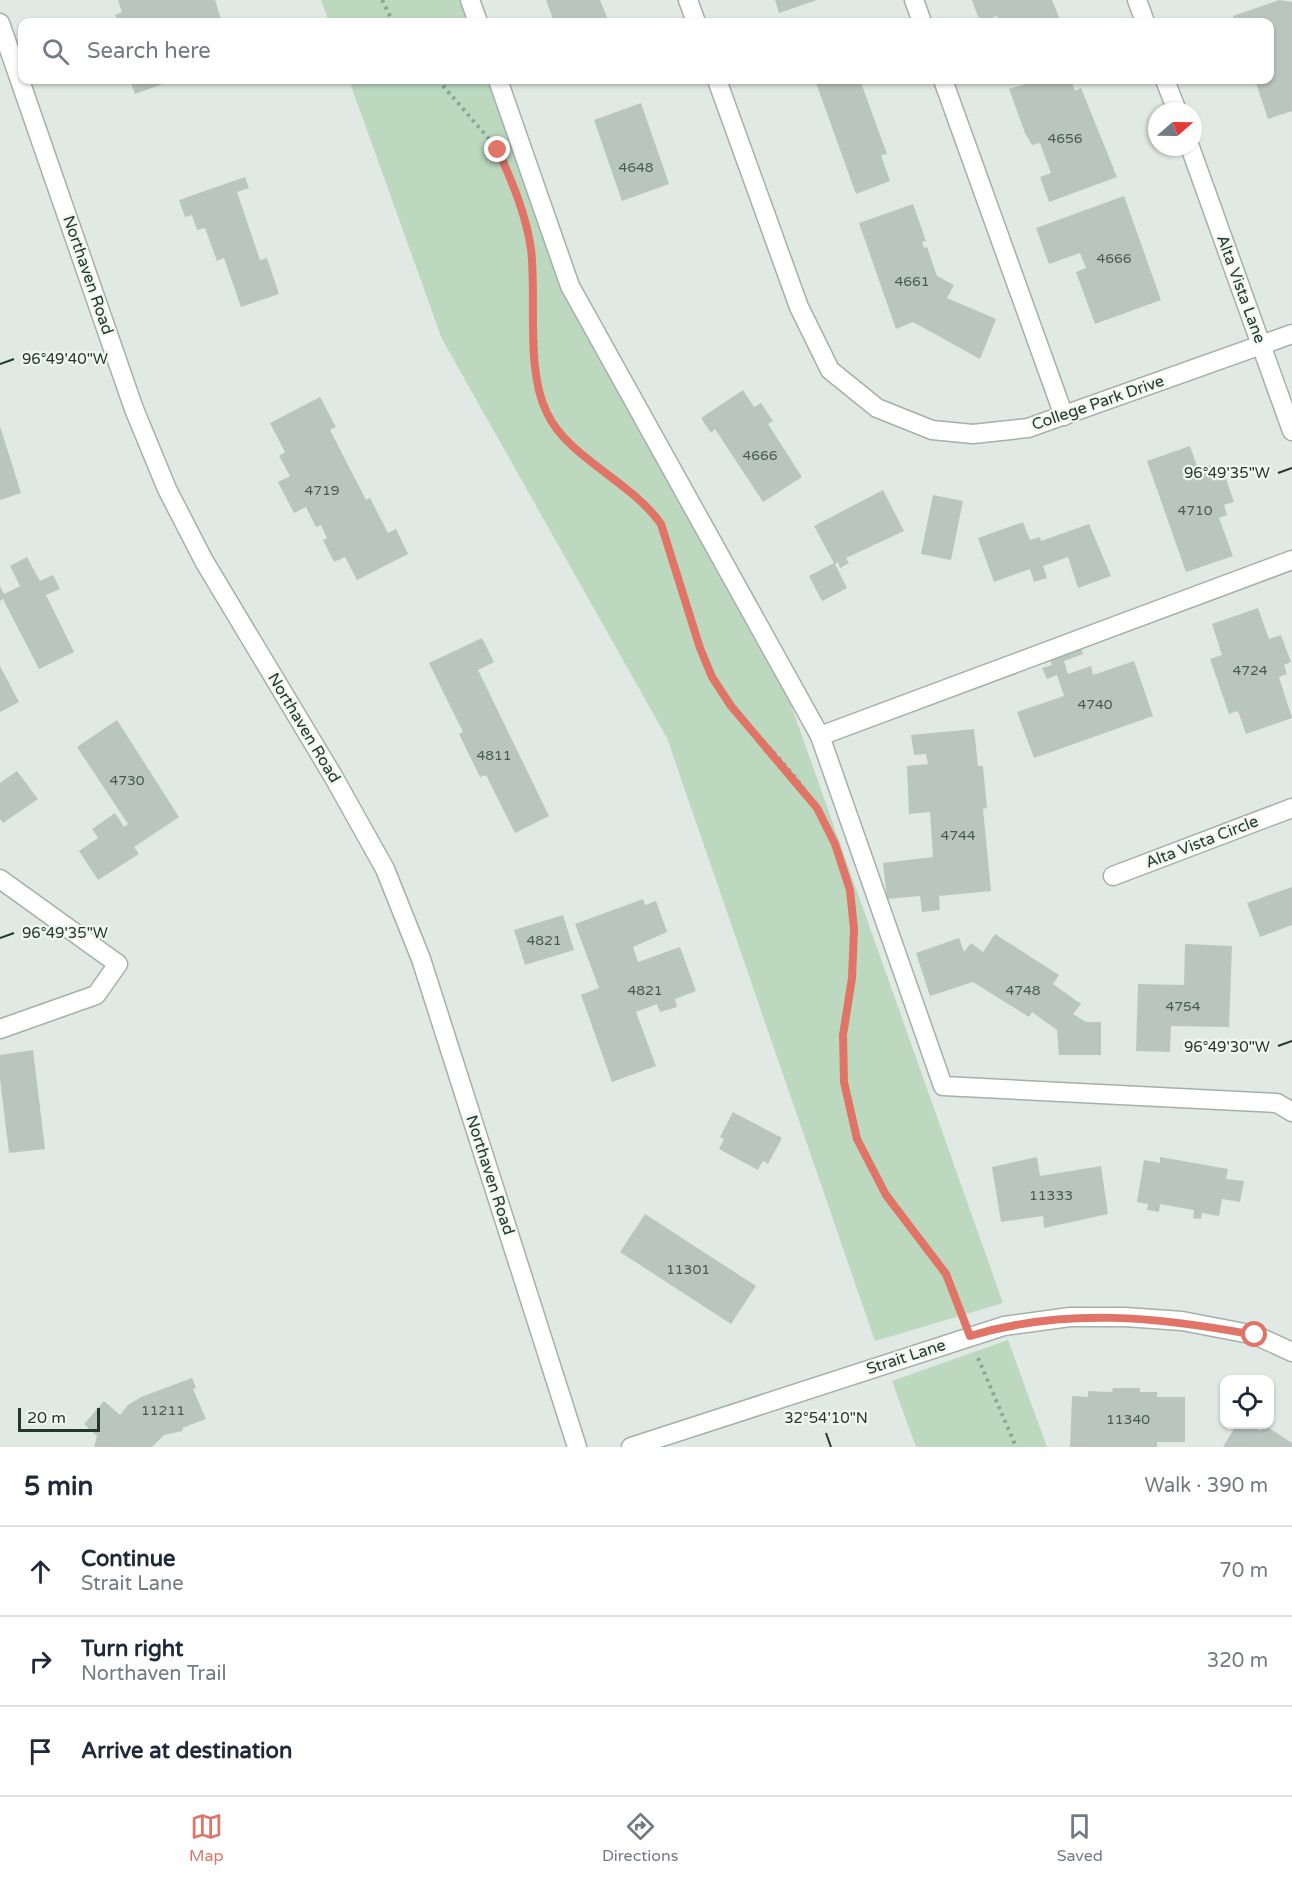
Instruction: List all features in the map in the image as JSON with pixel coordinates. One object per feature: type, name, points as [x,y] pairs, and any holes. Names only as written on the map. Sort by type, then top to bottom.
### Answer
[{"type":"street","points":[[470,0],[477,18]]},
{"type":"street","points":[[688,0],[695,18]]},
{"type":"street","points":[[914,0],[921,18]]},
{"type":"street","points":[[1137,0],[1144,18]]},
{"type":"street","name":"Northaven Road","points":[[0,23],[18,75]]},
{"type":"street","name":"Northaven Road","points":[[21,84],[134,409],[167,489],[204,561],[333,776],[385,869],[413,939],[577,1447]]},
{"type":"street","points":[[499,84],[570,286],[820,736],[943,1086],[1277,1103],[1292,1112]]},
{"type":"street","name":"College Park Drive","points":[[718,84],[799,307],[830,369],[877,408],[932,430],[973,434],[1028,428],[1292,334]]},
{"type":"street","points":[[944,84],[1064,416]]},
{"type":"street","points":[[1167,84],[1174,102]]},
{"type":"street","name":"Alta Vista Lane","points":[[1193,156],[1292,431]]},
{"type":"street","points":[[820,736],[1292,560]]},
{"type":"street","name":"Alta Vista Circle","points":[[1113,876],[1292,808]]},
{"type":"street","points":[[0,879],[118,964],[96,995],[0,1029]]},
{"type":"street","name":"Strait Lane","points":[[631,1447],[1004,1326],[1070,1317],[1125,1317],[1182,1321],[1255,1335],[1292,1352]]},
{"type":"path","points":[[382,0],[391,18]]},
{"type":"path","points":[[442,84],[477,122],[498,150]]},
{"type":"path","points":[[528,238],[538,391],[547,414],[561,436],[648,506],[661,524],[700,648],[712,677],[731,706],[817,808],[826,826]]},
{"type":"path","points":[[850,890],[854,929],[852,978],[843,1035],[844,1082],[857,1139],[886,1195],[946,1274],[983,1374],[1016,1447]]},
{"type":"green space","points":[[321,0],[463,0],[470,18],[328,18]]},
{"type":"green space","points":[[350,84],[493,84],[564,284],[786,691],[1003,1303],[875,1341],[667,738],[442,339]]},
{"type":"green space","points":[[1008,1340],[1047,1447],[916,1447],[892,1381]]},
{"type":"building","points":[[118,0],[215,0],[221,18],[116,18],[115,15],[122,12]]},
{"type":"building","points":[[546,0],[600,0],[607,18],[553,18]]},
{"type":"building","points":[[775,0],[817,0],[779,13]]},
{"type":"building","points":[[972,0],[1052,0],[1059,18],[998,18],[997,16],[979,18]]},
{"type":"building","points":[[1279,0],[1292,2],[1292,111],[1268,119],[1256,84],[1274,84],[1274,18],[1234,18],[1233,16]]},
{"type":"building","points":[[131,84],[163,84],[135,94]]},
{"type":"building","points":[[816,84],[861,84],[887,154],[881,155],[890,181],[856,194]]},
{"type":"building","points":[[1026,84],[1072,84],[1075,91],[1081,88],[1117,177],[1049,202],[1040,177],[1051,173],[1040,143],[1032,145],[1025,133],[1009,89]]},
{"type":"building","points":[[641,103],[669,184],[622,201],[594,120]]},
{"type":"building","points":[[245,177],[249,188],[237,192],[260,260],[267,258],[279,294],[241,307],[224,258],[217,261],[205,228],[197,230],[192,215],[185,217],[179,200]]},
{"type":"building","points":[[1124,196],[1161,300],[1095,324],[1076,272],[1086,268],[1080,253],[1049,264],[1036,228]]},
{"type":"building","points":[[913,204],[926,241],[922,242],[924,248],[927,247],[937,276],[954,285],[947,298],[996,319],[980,359],[913,322],[896,329],[859,223]]},
{"type":"building","points":[[743,390],[754,407],[761,403],[773,421],[768,424],[802,477],[763,502],[715,429],[711,433],[701,418]]},
{"type":"building","points":[[320,397],[336,427],[330,430],[366,500],[370,498],[388,533],[396,529],[408,554],[357,580],[345,557],[334,562],[323,540],[327,538],[321,525],[316,527],[306,507],[294,513],[278,482],[290,476],[279,456],[285,452],[270,423]]},
{"type":"building","points":[[0,426],[21,493],[0,500]]},
{"type":"building","points":[[1190,446],[1198,469],[1210,465],[1215,480],[1225,476],[1234,502],[1224,505],[1227,515],[1219,518],[1233,556],[1186,572],[1147,461]]},
{"type":"building","points":[[883,490],[904,531],[846,558],[849,563],[840,568],[838,562],[835,564],[847,588],[822,601],[809,576],[834,563],[814,526]]},
{"type":"building","points":[[933,495],[963,501],[951,560],[921,554]]},
{"type":"building","points":[[1023,522],[1030,540],[1040,537],[1041,541],[1089,524],[1111,576],[1078,588],[1068,557],[1043,566],[1047,578],[1034,582],[1030,569],[994,582],[978,538]]},
{"type":"building","points":[[27,557],[40,581],[53,575],[60,589],[46,595],[74,652],[39,669],[3,599],[0,601],[0,586],[4,594],[20,586],[10,566]]},
{"type":"building","points":[[1258,608],[1269,639],[1281,635],[1291,662],[1284,665],[1287,674],[1279,677],[1292,718],[1246,734],[1238,711],[1229,714],[1210,659],[1222,655],[1212,624]]},
{"type":"building","points":[[482,638],[494,662],[478,670],[549,816],[515,833],[486,775],[480,777],[459,734],[463,732],[429,663]]},
{"type":"building","points":[[1080,645],[1083,654],[1064,661],[1068,674],[1091,666],[1093,675],[1134,661],[1153,716],[1034,758],[1017,712],[1064,696],[1057,675],[1047,679],[1042,668],[1052,665],[1048,656]]},
{"type":"building","points":[[0,666],[19,702],[0,712]]},
{"type":"building","points":[[117,720],[179,817],[134,847],[139,854],[98,880],[79,851],[98,838],[92,829],[115,813],[124,827],[128,824],[77,747]]},
{"type":"building","points":[[974,729],[978,766],[983,766],[987,808],[983,809],[991,891],[939,896],[940,910],[922,912],[920,896],[887,899],[883,863],[933,857],[930,812],[909,814],[907,766],[928,764],[926,754],[914,755],[911,735]]},
{"type":"building","points":[[17,771],[38,799],[3,823],[0,819],[0,783]]},
{"type":"building","points":[[1292,887],[1292,925],[1260,937],[1247,903]]},
{"type":"building","points":[[643,899],[645,905],[656,901],[667,932],[633,947],[638,962],[680,947],[696,991],[675,999],[677,1007],[660,1012],[657,1004],[636,1012],[656,1066],[612,1082],[581,995],[599,988],[575,924]]},
{"type":"building","points":[[563,915],[574,950],[525,965],[514,930]]},
{"type":"building","points":[[995,934],[1059,975],[1053,984],[1081,1004],[1073,1014],[1086,1022],[1101,1022],[1101,1055],[1059,1055],[1057,1030],[1032,1012],[1029,1017],[973,982],[930,996],[916,953],[959,938],[964,952],[971,943],[983,952]]},
{"type":"building","points":[[1185,944],[1232,946],[1229,1027],[1171,1026],[1170,1052],[1136,1051],[1138,984],[1184,985]]},
{"type":"building","points":[[33,1050],[45,1149],[9,1153],[0,1079],[0,1055]]},
{"type":"building","points":[[733,1112],[782,1138],[768,1164],[763,1161],[758,1170],[719,1149],[724,1139],[720,1137]]},
{"type":"building","points":[[1037,1157],[1040,1176],[1101,1166],[1108,1214],[1044,1228],[1043,1216],[1001,1222],[992,1167]]},
{"type":"building","points":[[1160,1157],[1228,1169],[1226,1179],[1244,1181],[1240,1202],[1222,1199],[1219,1216],[1202,1213],[1201,1219],[1193,1218],[1194,1210],[1160,1204],[1159,1212],[1147,1210],[1148,1204],[1137,1202],[1144,1160],[1160,1163]]},
{"type":"building","points":[[645,1214],[756,1286],[731,1324],[620,1252]]},
{"type":"building","points":[[192,1378],[196,1388],[193,1389],[206,1419],[182,1428],[183,1431],[164,1435],[152,1447],[94,1447],[97,1436],[84,1424],[104,1401],[120,1415],[128,1405],[141,1397]]},
{"type":"building","points":[[1113,1388],[1140,1388],[1140,1392],[1157,1392],[1157,1397],[1185,1397],[1185,1442],[1157,1442],[1157,1447],[1070,1447],[1072,1396],[1088,1397],[1088,1391],[1112,1392]]},
{"type":"building","points":[[1234,1429],[1260,1431],[1270,1429],[1292,1443],[1292,1447],[1223,1447]]},
{"type":"route","points":[[498,150],[518,195],[531,249],[538,391],[547,414],[561,436],[648,506],[661,524],[700,648],[712,677],[731,706],[817,808],[835,844],[850,890],[854,929],[852,978],[843,1035],[844,1082],[857,1139],[886,1195],[946,1274],[958,1300],[970,1336],[1004,1326],[1070,1317],[1125,1317],[1182,1321],[1255,1335]]}]
